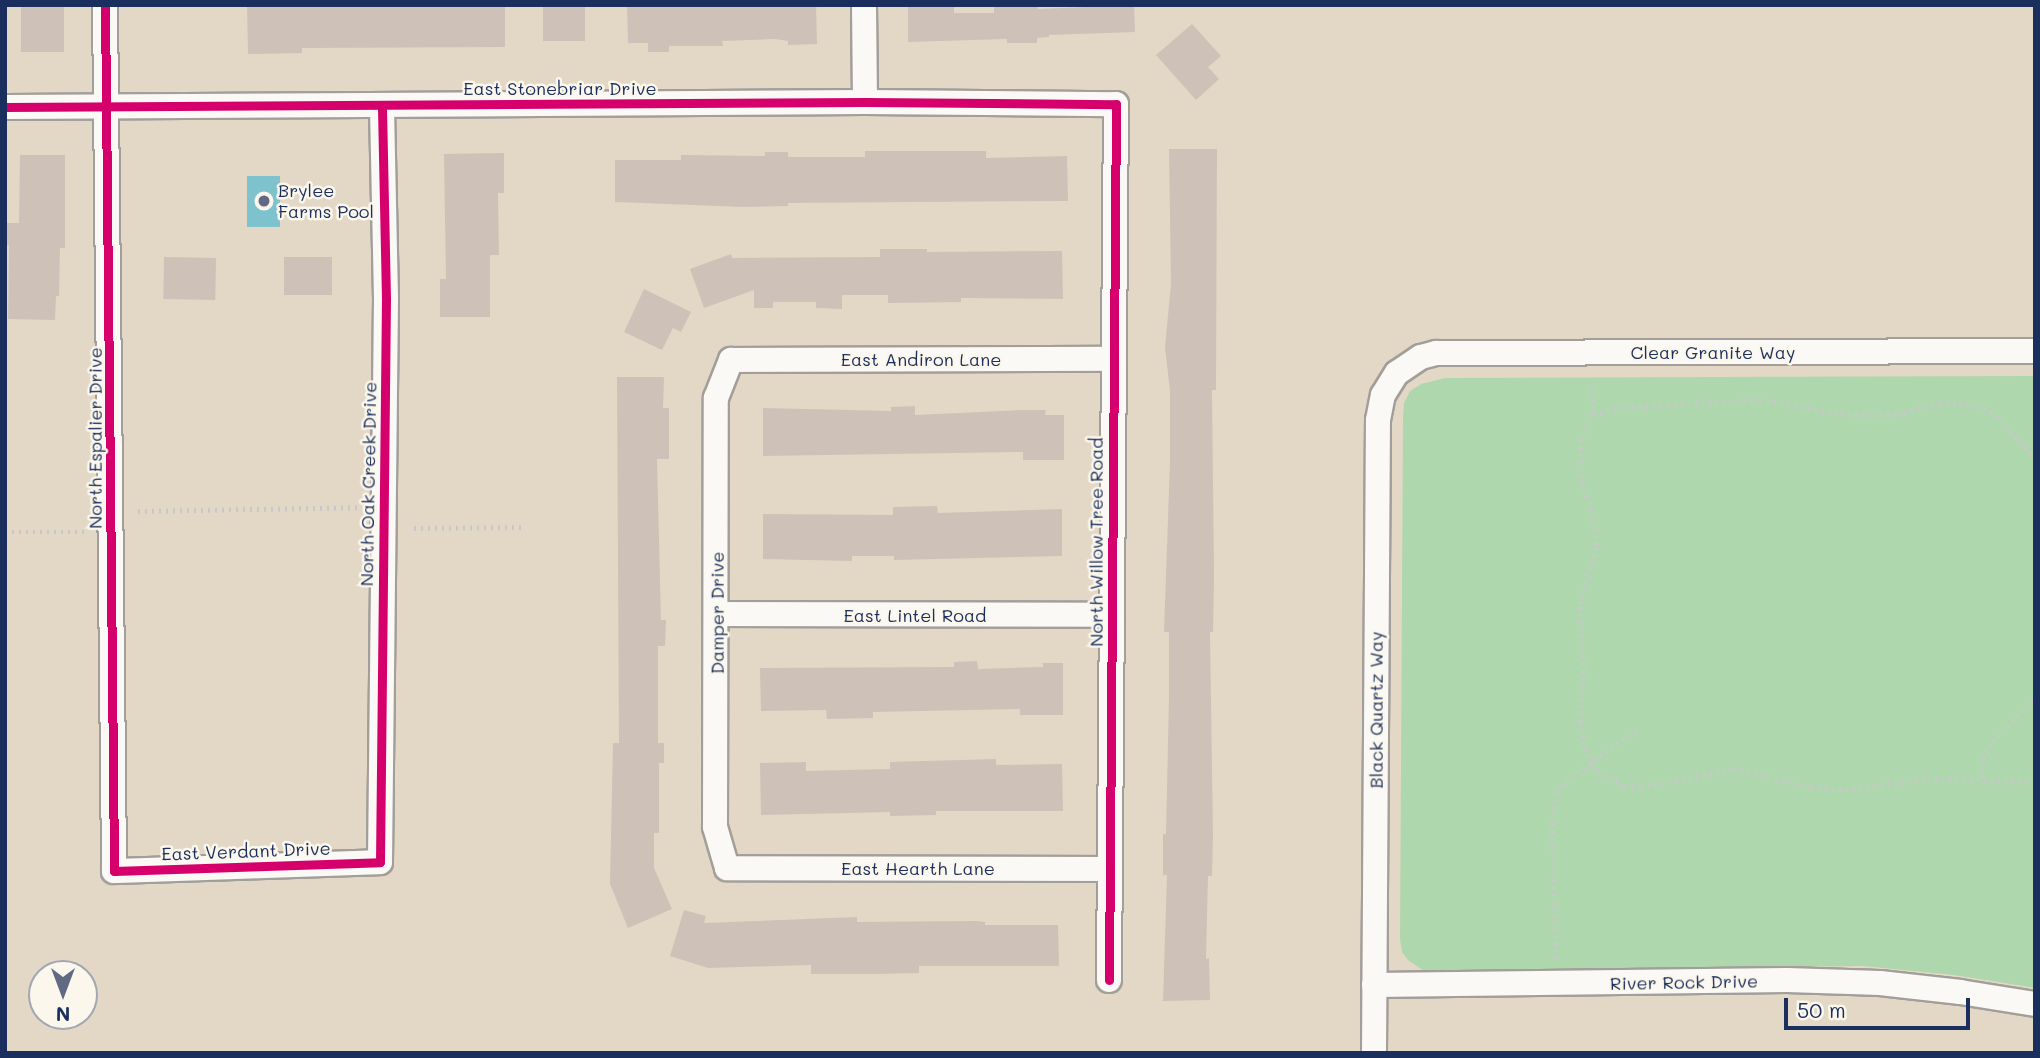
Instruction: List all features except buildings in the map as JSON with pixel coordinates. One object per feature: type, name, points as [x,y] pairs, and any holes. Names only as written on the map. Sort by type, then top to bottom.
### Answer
[{"type":"street","name":"North Espalier Drive","points":[[105,5],[114,871]]},
{"type":"street","points":[[863,5],[865,102]]},
{"type":"street","name":"East Stonebriar Drive","points":[[5,107],[865,102],[1116,104]]},
{"type":"street","name":"North Willow Tree Road","points":[[1109,980],[1116,104]]},
{"type":"street","name":"North Oak Creek Drive","points":[[380,862],[386,299],[382,105]]},
{"type":"street","name":"Clear Granite Way","points":[[1397,373],[1422,357],[1436,353],[2035,351]]},
{"type":"street","name":"East Andiron Lane","points":[[731,360],[1112,359]]},
{"type":"street","name":"Damper Drive","points":[[727,868],[715,827],[716,398],[731,360]]},
{"type":"street","name":"Black Quartz Way","points":[[1374,1053],[1378,420],[1383,395],[1397,373]]},
{"type":"street","name":"East Lintel Road","points":[[717,614],[1112,615]]},
{"type":"street","name":"East Verdant Drive","points":[[114,871],[380,862]]},
{"type":"street","name":"East Hearth Lane","points":[[727,868],[1109,869]]},
{"type":"street","name":"River Rock Drive","points":[[1374,985],[1800,981],[1893,985],[2035,1004]]},
{"type":"path","points":[[1593,386],[1593,414],[1585,427],[1579,453],[1580,475],[1593,515],[1597,548],[1579,607],[1584,664],[1580,722],[1581,736],[1597,772],[1611,781],[1641,787],[1734,769],[1811,787],[1846,790],[1928,778],[2035,782]]},
{"type":"path","points":[[1593,414],[1618,408],[1760,399],[1841,414],[1873,415],[1897,414],[1940,402],[1959,402],[1984,408],[1997,416],[2035,458]]},
{"type":"path","points":[[138,511],[360,507]]},
{"type":"path","points":[[414,528],[526,527]]},
{"type":"path","points":[[5,532],[84,532]]},
{"type":"path","points":[[1981,779],[1983,759],[1992,741],[2035,698]]},
{"type":"path","points":[[1556,959],[1553,806],[1557,791],[1566,781],[1638,729]]},
{"type":"green space","points":[[2035,376],[2035,988],[1954,975],[1863,966],[1424,971],[1408,960],[1402,952],[1400,939],[1403,418],[1404,403],[1410,391],[1421,384],[1445,378]]},
{"type":"water","name":"Brylee Farms Pool","points":[[247,176],[280,176],[280,227],[247,227]]},
{"type":"cycle path","points":[[105,5],[114,871],[380,862],[386,299],[382,105]]},
{"type":"cycle path","points":[[5,107],[865,102],[1116,104],[1109,980]]},
{"type":"place","name":"Brylee Farms Pool","points":[[264,201]]}]
